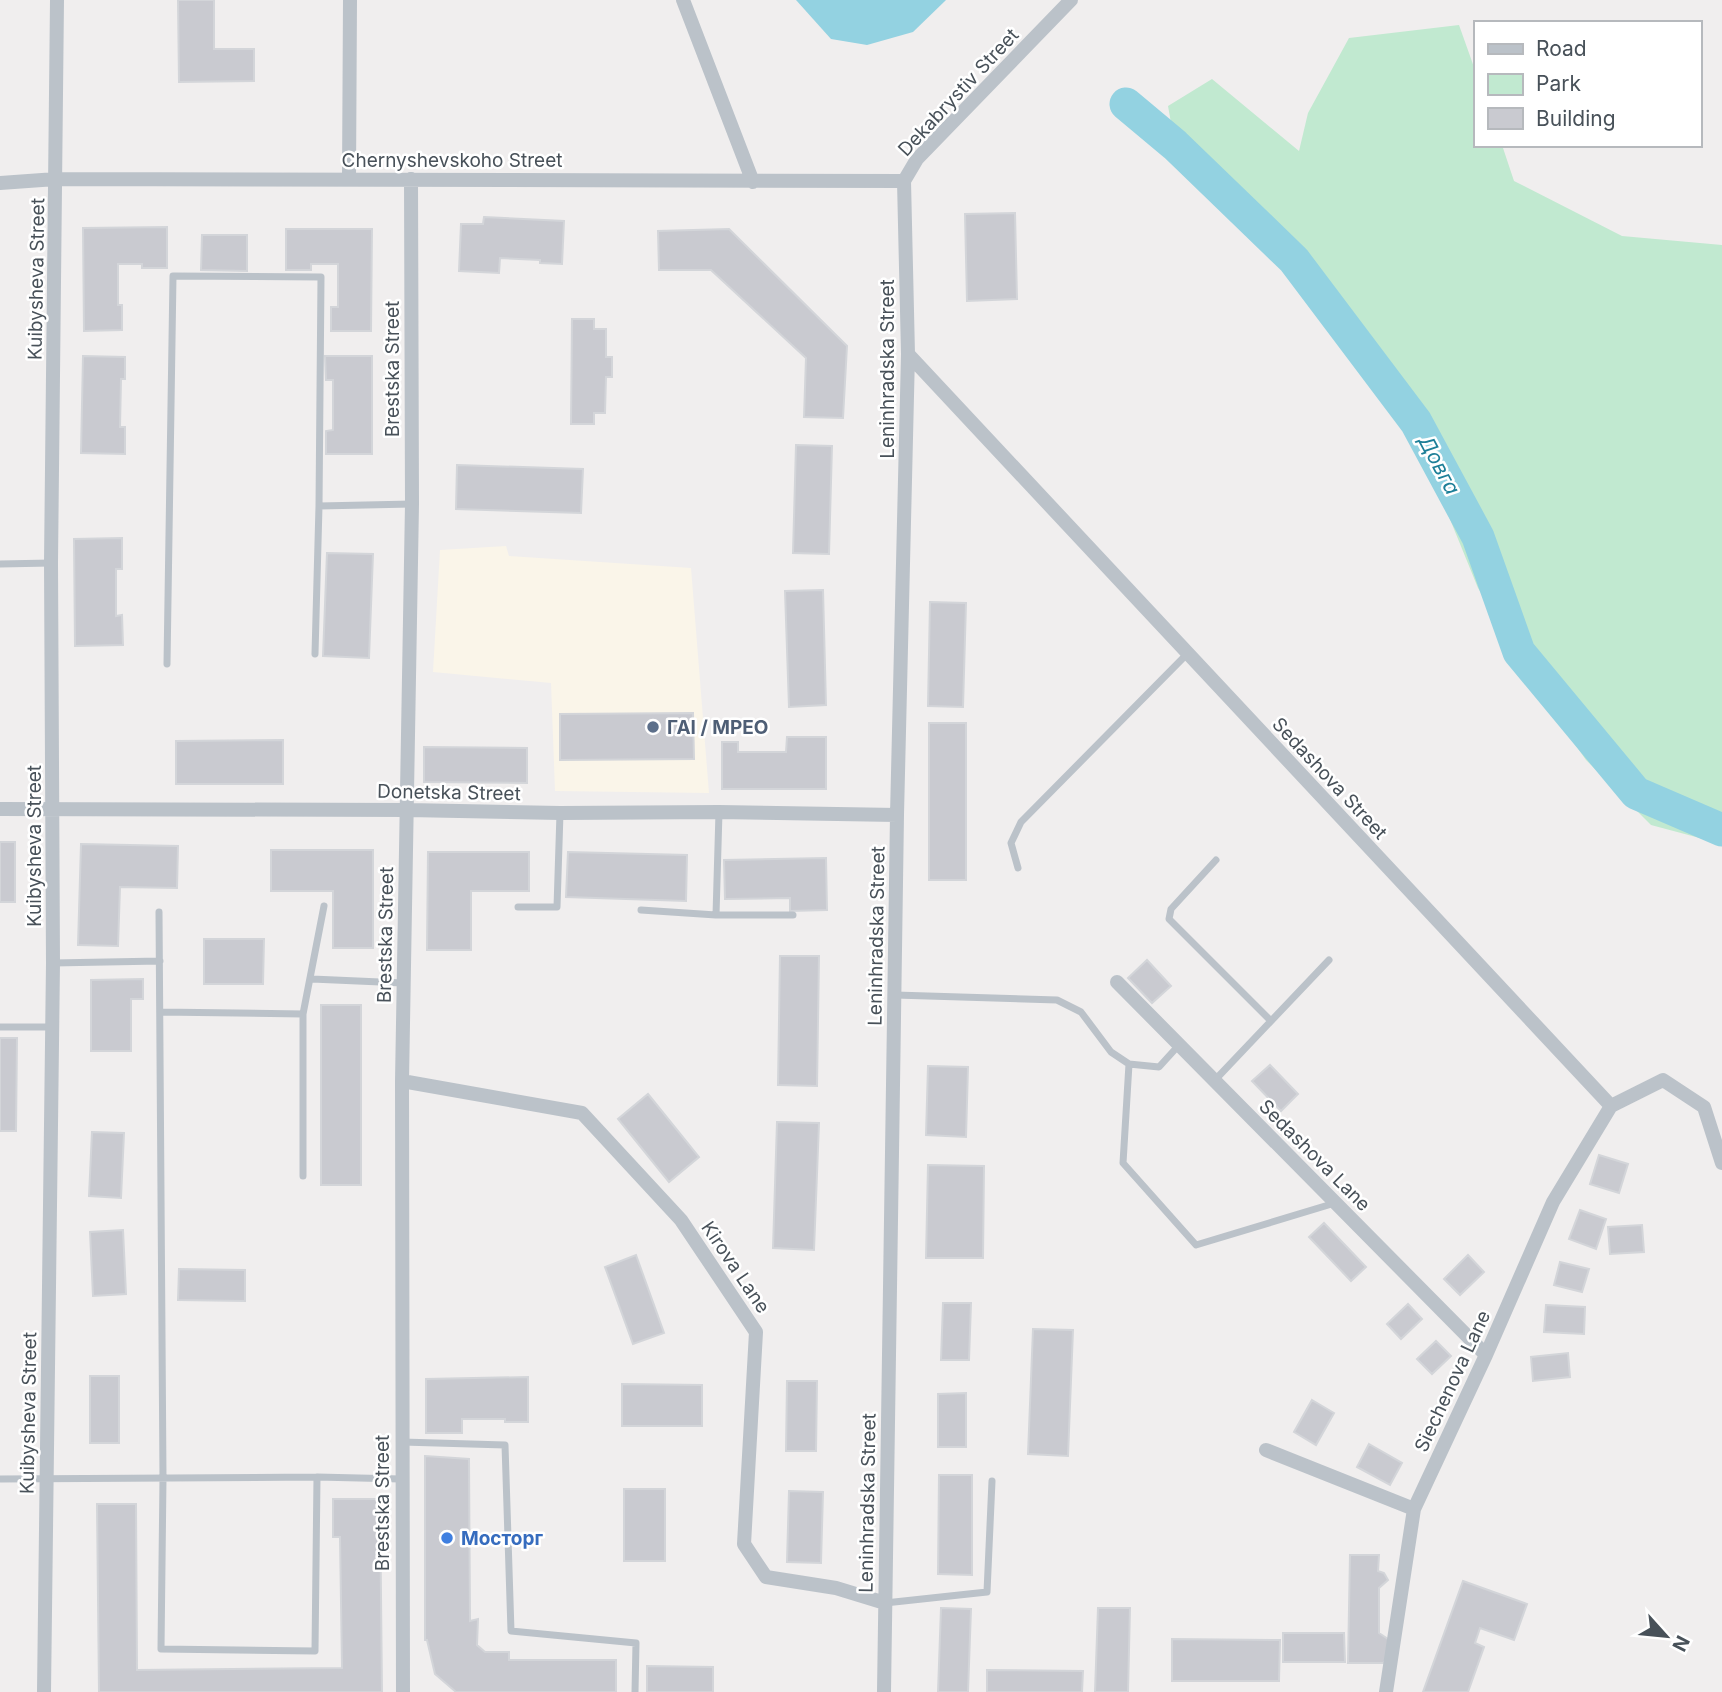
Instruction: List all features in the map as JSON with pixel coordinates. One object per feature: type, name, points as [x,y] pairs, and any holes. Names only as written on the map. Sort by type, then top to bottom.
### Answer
[{"type":"street","name":"Kuibysheva Street","points":[[44,1692],[53,964],[51,563],[57,0]]},
{"type":"street","points":[[349,179],[350,0]]},
{"type":"street","points":[[683,0],[753,182]]},
{"type":"street","name":"Dekabrystiv Street","points":[[904,181],[917,159],[1072,0]]},
{"type":"street","name":"Chernyshevskoho Street","points":[[0,183],[56,179],[904,181]]},
{"type":"street","name":"Brestska Street","points":[[403,1692],[402,1081],[412,503],[411,179]]},
{"type":"street","name":"Leninhradska Street","points":[[884,1692],[897,816],[908,354],[904,181]]},
{"type":"street","name":"Sedashova Street","points":[[908,354],[1611,1106]]},
{"type":"street","name":"Donetska Street","points":[[0,809],[719,812],[897,816]]},
{"type":"street","name":"Sedashova Lane","points":[[1117,982],[1486,1355]]},
{"type":"street","points":[[1611,1106],[1663,1080],[1704,1107],[1722,1163]]},
{"type":"street","name":"Kirova Lane","points":[[402,1081],[582,1113],[627,1161],[681,1220],[756,1332],[744,1544],[766,1577],[836,1588],[885,1603]]},
{"type":"street","name":"Siechenova Lane","points":[[1386,1692],[1414,1509],[1553,1202],[1611,1106]]},
{"type":"street","points":[[1266,1450],[1414,1509]]},
{"type":"lane","points":[[167,664],[173,276],[321,276],[315,653]]},
{"type":"lane","points":[[319,506],[412,503]]},
{"type":"lane","points":[[0,564],[51,563]]},
{"type":"lane","points":[[1018,868],[1011,843],[1021,822],[1188,653]]},
{"type":"lane","points":[[716,915],[719,812]]},
{"type":"lane","points":[[518,907],[557,907],[560,813]]},
{"type":"lane","points":[[1216,860],[1171,909],[1169,919],[1271,1021]]},
{"type":"lane","points":[[303,1176],[303,1014],[312,979],[324,906]]},
{"type":"lane","points":[[641,911],[793,915]]},
{"type":"lane","points":[[159,912],[163,1478],[161,1650],[315,1651],[317,1477]]},
{"type":"lane","points":[[1214,1081],[1329,960]]},
{"type":"lane","points":[[53,964],[160,961]]},
{"type":"lane","points":[[312,979],[403,983]]},
{"type":"lane","points":[[895,995],[1057,1000],[1081,1012],[1111,1052],[1129,1064],[1159,1067],[1179,1045]]},
{"type":"lane","points":[[160,1012],[303,1014]]},
{"type":"lane","points":[[0,1027],[52,1027]]},
{"type":"lane","points":[[1129,1064],[1122,1163],[1196,1245],[1335,1203]]},
{"type":"lane","points":[[401,1442],[505,1445],[511,1631],[636,1643],[635,1692]]},
{"type":"lane","points":[[0,1479],[401,1479]]},
{"type":"lane","points":[[885,1603],[987,1592],[992,1482]]},
{"type":"shaded area","points":[[506,546],[509,556],[691,568],[709,793],[555,791],[551,683],[433,672],[440,550]]},
{"type":"green space","points":[[1459,25],[1474,67],[1474,147],[1503,147],[1514,181],[1622,236],[1722,245],[1722,844],[1651,825],[1586,760],[1555,716],[1519,652],[1478,588],[1445,507],[1416,422],[1326,325],[1286,268],[1209,193],[1175,145],[1168,106],[1212,79],[1299,151],[1308,113],[1349,38]]},
{"type":"water","points":[[796,0],[946,0],[913,32],[867,45],[831,39]]},
{"type":"building","points":[[178,0],[214,0],[214,49],[254,49],[254,81],[179,82]]},
{"type":"building","points":[[1015,213],[1017,299],[967,301],[965,214]]},
{"type":"building","points":[[484,217],[564,221],[562,264],[500,258],[499,273],[459,271],[461,224],[483,224]]},
{"type":"building","points":[[167,227],[167,268],[118,264],[118,305],[122,305],[122,330],[84,331],[83,228]]},
{"type":"building","points":[[286,229],[372,229],[371,331],[331,331],[331,307],[338,307],[338,264],[311,264],[311,270],[286,270]]},
{"type":"building","points":[[729,229],[847,346],[843,418],[804,417],[806,358],[711,270],[659,270],[658,231]]},
{"type":"building","points":[[202,235],[247,235],[247,271],[201,270]]},
{"type":"building","points":[[572,319],[594,319],[594,329],[606,329],[606,357],[612,357],[612,377],[606,377],[605,413],[594,413],[594,424],[571,424]]},
{"type":"building","points":[[83,356],[125,357],[125,379],[121,379],[120,427],[125,427],[125,454],[81,453]]},
{"type":"building","points":[[325,356],[372,356],[372,454],[326,454],[326,431],[333,430],[333,380],[326,380]]},
{"type":"building","points":[[796,445],[832,446],[829,554],[793,553]]},
{"type":"building","points":[[457,465],[583,469],[581,513],[456,509]]},
{"type":"building","points":[[122,538],[122,569],[116,569],[116,616],[122,615],[123,645],[75,646],[74,539]]},
{"type":"building","points":[[327,553],[373,554],[369,658],[323,656]]},
{"type":"building","points":[[823,590],[826,705],[789,707],[785,591]]},
{"type":"building","points":[[930,602],[966,603],[963,707],[928,706]]},
{"type":"building","points":[[693,713],[694,759],[560,760],[560,714]]},
{"type":"building","points":[[929,723],[966,723],[966,880],[929,880]]},
{"type":"building","points":[[787,737],[826,737],[826,789],[722,789],[722,742],[738,742],[738,752],[786,752]]},
{"type":"building","points":[[283,740],[283,784],[176,784],[176,741]]},
{"type":"building","points":[[424,747],[527,748],[527,783],[424,782]]},
{"type":"building","points":[[0,842],[15,842],[15,902],[0,902]]},
{"type":"building","points":[[81,844],[178,846],[177,888],[120,887],[118,946],[78,945]]},
{"type":"building","points":[[271,850],[373,850],[373,948],[333,948],[333,891],[271,891]]},
{"type":"building","points":[[428,852],[529,852],[529,891],[471,891],[471,950],[427,950]]},
{"type":"building","points":[[568,852],[687,855],[686,901],[566,897]]},
{"type":"building","points":[[826,858],[827,910],[790,911],[790,898],[725,899],[724,860]]},
{"type":"building","points":[[204,939],[264,939],[263,984],[204,984]]},
{"type":"building","points":[[780,956],[819,956],[817,1086],[778,1085]]},
{"type":"building","points":[[1147,960],[1171,986],[1152,1003],[1128,978]]},
{"type":"building","points":[[143,979],[143,999],[131,999],[131,1051],[91,1051],[91,980]]},
{"type":"building","points":[[321,1005],[361,1005],[361,1185],[321,1185]]},
{"type":"building","points":[[0,1038],[17,1038],[16,1131],[0,1131]]},
{"type":"building","points":[[1270,1065],[1298,1094],[1281,1111],[1252,1081]]},
{"type":"building","points":[[928,1066],[968,1067],[966,1137],[926,1135]]},
{"type":"building","points":[[648,1094],[699,1157],[669,1182],[618,1119]]},
{"type":"building","points":[[777,1122],[819,1123],[814,1250],[773,1248]]},
{"type":"building","points":[[92,1132],[124,1133],[121,1198],[89,1196]]},
{"type":"building","points":[[1599,1155],[1628,1164],[1619,1193],[1590,1184]]},
{"type":"building","points":[[928,1165],[984,1166],[983,1258],[926,1258]]},
{"type":"building","points":[[1580,1210],[1606,1219],[1596,1249],[1569,1239]]},
{"type":"building","points":[[1324,1223],[1366,1267],[1351,1281],[1309,1237]]},
{"type":"building","points":[[1642,1225],[1644,1252],[1610,1254],[1608,1227]]},
{"type":"building","points":[[123,1230],[126,1294],[93,1296],[90,1232]]},
{"type":"building","points":[[636,1255],[664,1333],[633,1344],[605,1267]]},
{"type":"building","points":[[1468,1255],[1484,1272],[1460,1295],[1444,1279]]},
{"type":"building","points":[[1560,1262],[1589,1269],[1582,1292],[1554,1285]]},
{"type":"building","points":[[179,1269],[245,1270],[245,1301],[178,1300]]},
{"type":"building","points":[[943,1303],[971,1303],[969,1360],[941,1360]]},
{"type":"building","points":[[1408,1304],[1422,1319],[1401,1339],[1387,1324]]},
{"type":"building","points":[[1546,1305],[1585,1307],[1584,1334],[1544,1332]]},
{"type":"building","points":[[1033,1329],[1073,1330],[1068,1456],[1028,1454]]},
{"type":"building","points":[[1436,1341],[1451,1356],[1432,1374],[1417,1359]]},
{"type":"building","points":[[1568,1353],[1570,1377],[1533,1381],[1531,1357]]},
{"type":"building","points":[[90,1376],[119,1376],[119,1443],[90,1443]]},
{"type":"building","points":[[528,1377],[528,1422],[462,1419],[462,1433],[426,1433],[426,1379]]},
{"type":"building","points":[[787,1381],[817,1381],[816,1451],[786,1451]]},
{"type":"building","points":[[622,1384],[702,1385],[702,1426],[622,1426]]},
{"type":"building","points":[[966,1393],[966,1447],[938,1447],[938,1394]]},
{"type":"building","points":[[1312,1400],[1334,1413],[1316,1445],[1294,1432]]},
{"type":"building","points":[[1369,1444],[1402,1463],[1390,1485],[1357,1467]]},
{"type":"building","name":"Мосторг","points":[[425,1456],[469,1459],[470,1621],[478,1619],[477,1645],[485,1652],[509,1652],[509,1660],[616,1660],[616,1692],[456,1692],[435,1674],[425,1640]]},
{"type":"building","points":[[939,1475],[972,1475],[972,1575],[938,1574]]},
{"type":"building","points":[[624,1489],[665,1489],[665,1561],[624,1561]]},
{"type":"building","points":[[789,1491],[823,1492],[821,1563],[787,1562]]},
{"type":"building","points":[[333,1499],[380,1499],[382,1692],[99,1692],[97,1504],[136,1504],[137,1670],[342,1668],[340,1537],[333,1537]]},
{"type":"building","points":[[1350,1555],[1379,1555],[1378,1571],[1384,1573],[1388,1580],[1379,1588],[1379,1633],[1388,1639],[1389,1657],[1383,1663],[1348,1663]]},
{"type":"building","points":[[1463,1581],[1527,1604],[1514,1640],[1480,1628],[1475,1643],[1484,1647],[1468,1692],[1423,1692]]},
{"type":"building","points":[[941,1608],[971,1609],[968,1692],[938,1692]]},
{"type":"building","points":[[1098,1608],[1130,1608],[1128,1692],[1095,1692]]},
{"type":"building","points":[[1283,1633],[1344,1633],[1345,1662],[1283,1662]]},
{"type":"building","points":[[1172,1639],[1280,1640],[1279,1681],[1172,1681]]},
{"type":"building","points":[[647,1666],[713,1667],[713,1692],[647,1692]]},
{"type":"building","points":[[987,1670],[1083,1671],[1082,1692],[987,1692]]},
{"type":"waterway","name":"Довга","points":[[1126,104],[1175,145],[1294,260],[1416,422],[1478,537],[1519,652],[1636,793],[1722,830]]},
{"type":"place","name":"ГАІ / МРЕО","points":[[653,727]]},
{"type":"place","name":"Мосторг","points":[[447,1538]]}]
